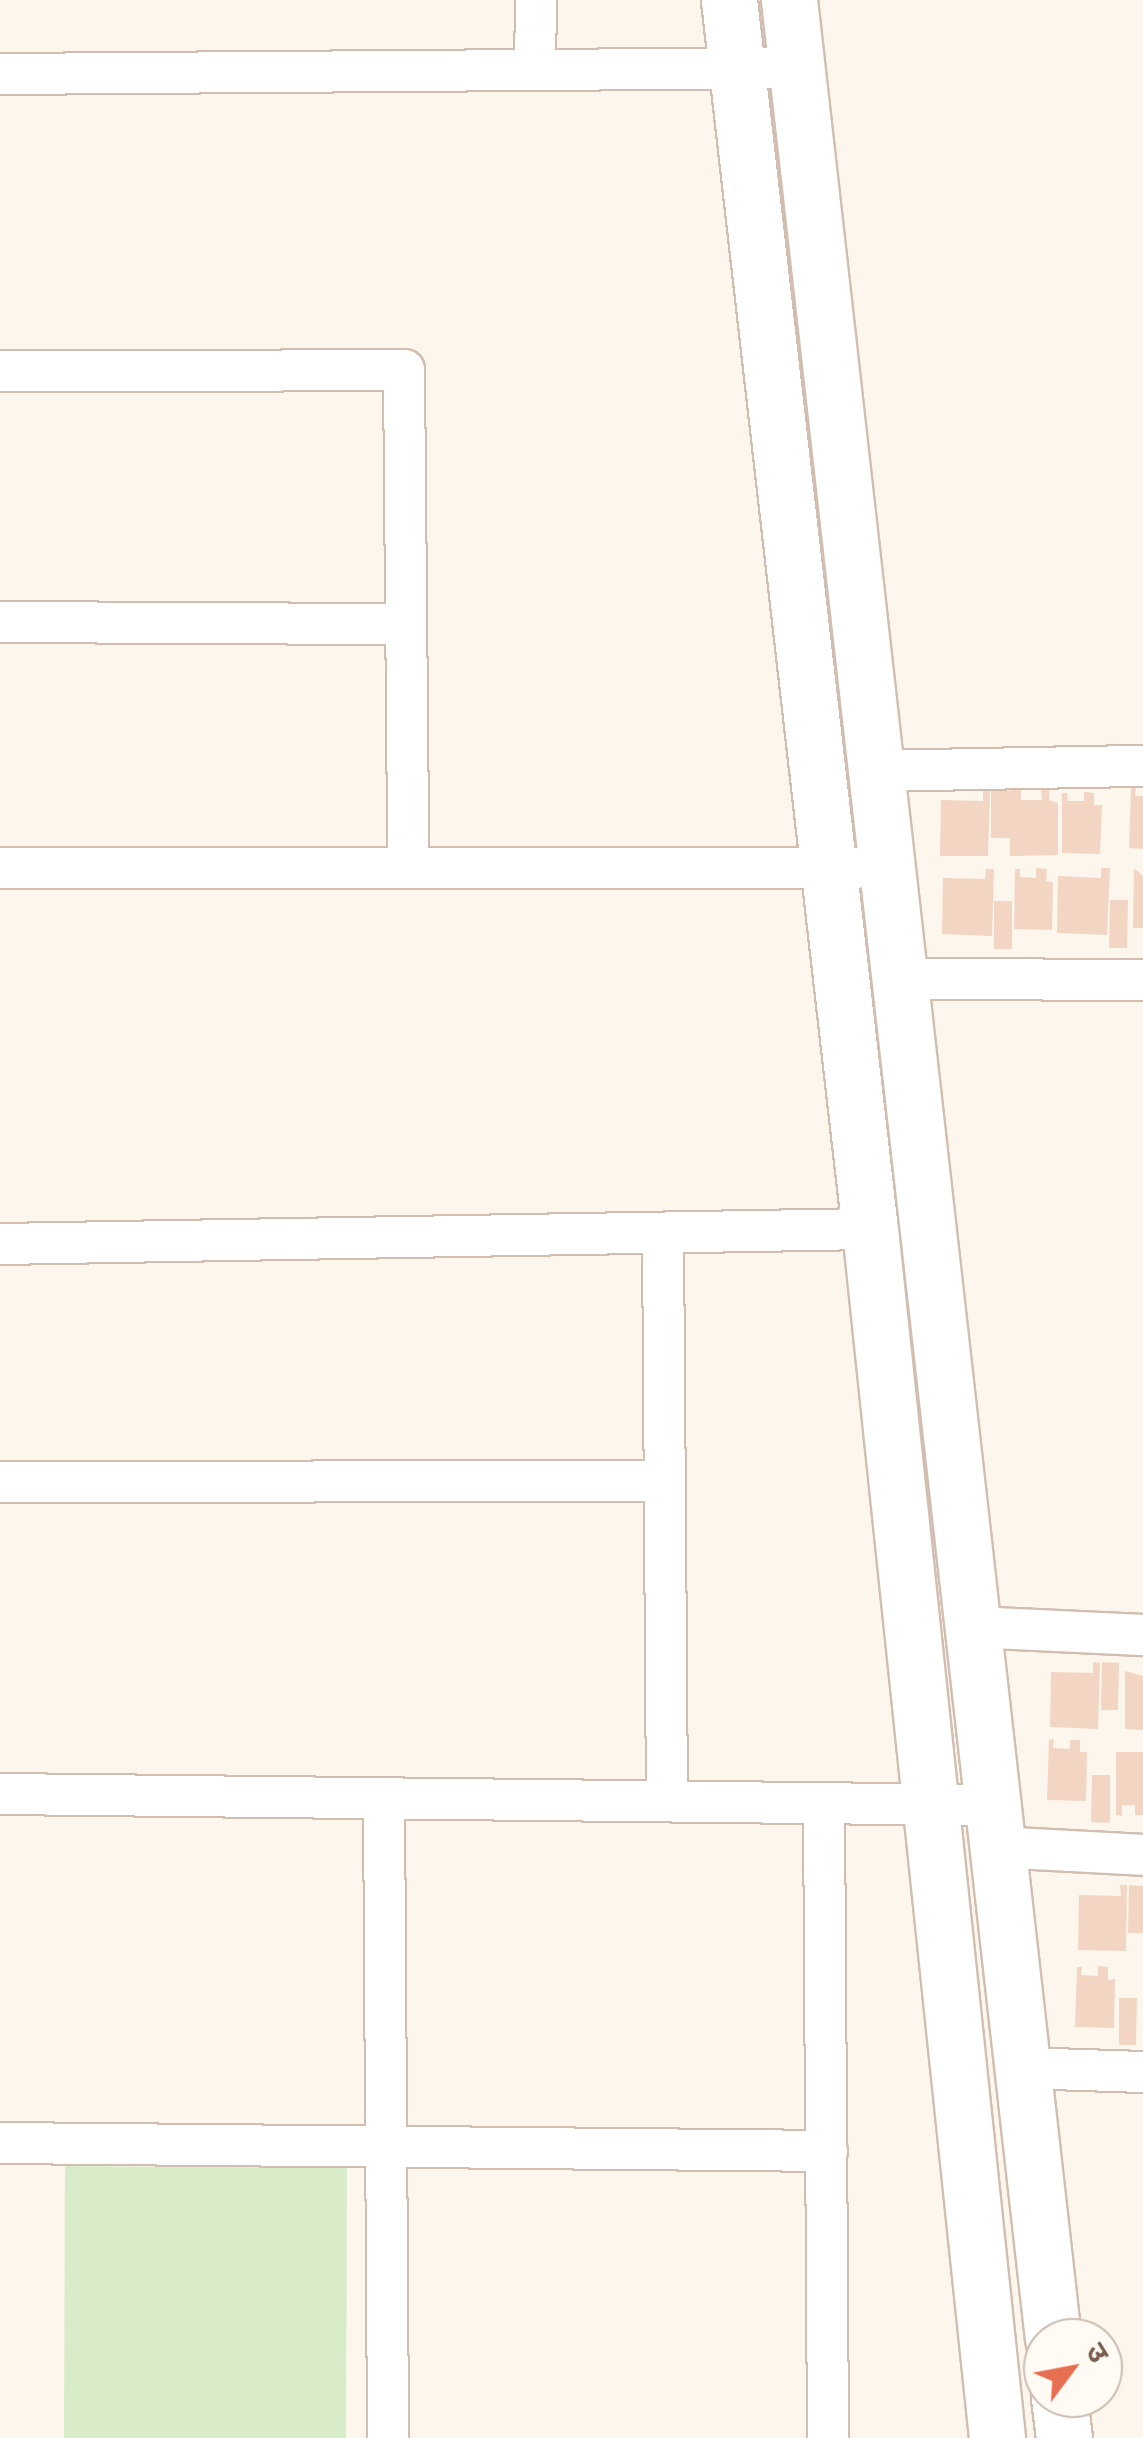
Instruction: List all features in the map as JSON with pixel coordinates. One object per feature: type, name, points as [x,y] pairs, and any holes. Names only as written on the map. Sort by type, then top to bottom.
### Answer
[{"type":"street","points":[[536,0],[536,70]]},
{"type":"street","points":[[730,0],[870,1229],[997,2438]]},
{"type":"street","points":[[789,0],[1051,2318]]},
{"type":"street","points":[[0,74],[796,68]]},
{"type":"street","points":[[0,371],[404,370],[408,868]]},
{"type":"street","points":[[0,622],[406,624]]},
{"type":"street","points":[[876,771],[1143,766]]},
{"type":"street","points":[[0,868],[886,868]]},
{"type":"street","points":[[899,979],[1143,980]]},
{"type":"street","points":[[0,1244],[870,1229]]},
{"type":"street","points":[[663,1233],[667,1801]]},
{"type":"street","points":[[0,1482],[665,1480]]},
{"type":"street","points":[[972,1627],[1143,1635]]},
{"type":"street","points":[[0,1794],[930,1804],[994,1826],[1143,1855]]},
{"type":"street","points":[[384,1798],[388,2438]]},
{"type":"street","points":[[824,1804],[828,2438]]},
{"type":"street","points":[[1022,2068],[1143,2072]]},
{"type":"street","points":[[0,2143],[826,2151]]},
{"type":"green space","points":[[65,2166],[347,2168],[346,2438],[64,2438]]},
{"type":"building","points":[[1010,787],[1021,787],[1021,800],[1042,800],[1041,789],[1049,789],[1049,800],[1058,803],[1058,855],[1010,856],[1010,838],[991,838],[991,790],[1010,791]]},
{"type":"building","points":[[1131,788],[1136,788],[1135,796],[1143,796],[1143,849],[1129,848]]},
{"type":"building","points":[[983,790],[990,791],[988,856],[940,856],[941,800],[983,801]]},
{"type":"building","points":[[1084,792],[1094,793],[1094,805],[1102,805],[1100,854],[1062,853],[1062,793],[1067,793],[1068,801],[1084,801]]},
{"type":"building","points":[[1036,868],[1047,869],[1046,881],[1053,882],[1052,930],[1014,929],[1015,869],[1020,869],[1020,877],[1036,878]]},
{"type":"building","points":[[1101,868],[1110,868],[1107,935],[1057,933],[1058,876],[1101,878]]},
{"type":"building","points":[[1134,868],[1143,876],[1143,928],[1133,928]]},
{"type":"building","points":[[986,869],[994,869],[992,936],[942,934],[943,878],[985,879]]},
{"type":"building","points":[[1110,900],[1128,900],[1127,948],[1109,948]]},
{"type":"building","points":[[994,901],[1012,901],[1012,949],[994,949]]},
{"type":"building","points":[[1093,1662],[1100,1663],[1098,1729],[1050,1727],[1051,1672],[1093,1673]]},
{"type":"building","points":[[1102,1662],[1119,1663],[1118,1710],[1101,1710]]},
{"type":"building","points":[[1125,1671],[1143,1676],[1143,1730],[1125,1729]]},
{"type":"building","points":[[1054,1739],[1053,1748],[1070,1749],[1070,1740],[1080,1740],[1080,1752],[1087,1752],[1086,1801],[1047,1800],[1049,1740]]},
{"type":"building","points":[[1116,1752],[1143,1752],[1143,1815],[1135,1815],[1135,1805],[1122,1805],[1122,1816],[1116,1815]]},
{"type":"building","points":[[1092,1775],[1110,1775],[1110,1823],[1091,1822]]},
{"type":"building","points":[[1120,1885],[1127,1885],[1126,1951],[1078,1950],[1079,1895],[1121,1896]]},
{"type":"building","points":[[1129,1885],[1143,1886],[1143,1933],[1128,1933]]},
{"type":"building","points":[[1098,1966],[1108,1967],[1108,1980],[1115,1979],[1114,2028],[1075,2027],[1077,1967],[1082,1967],[1081,1975],[1098,1976]]},
{"type":"building","points":[[1119,1998],[1137,1998],[1136,2045],[1119,2045]]}]
